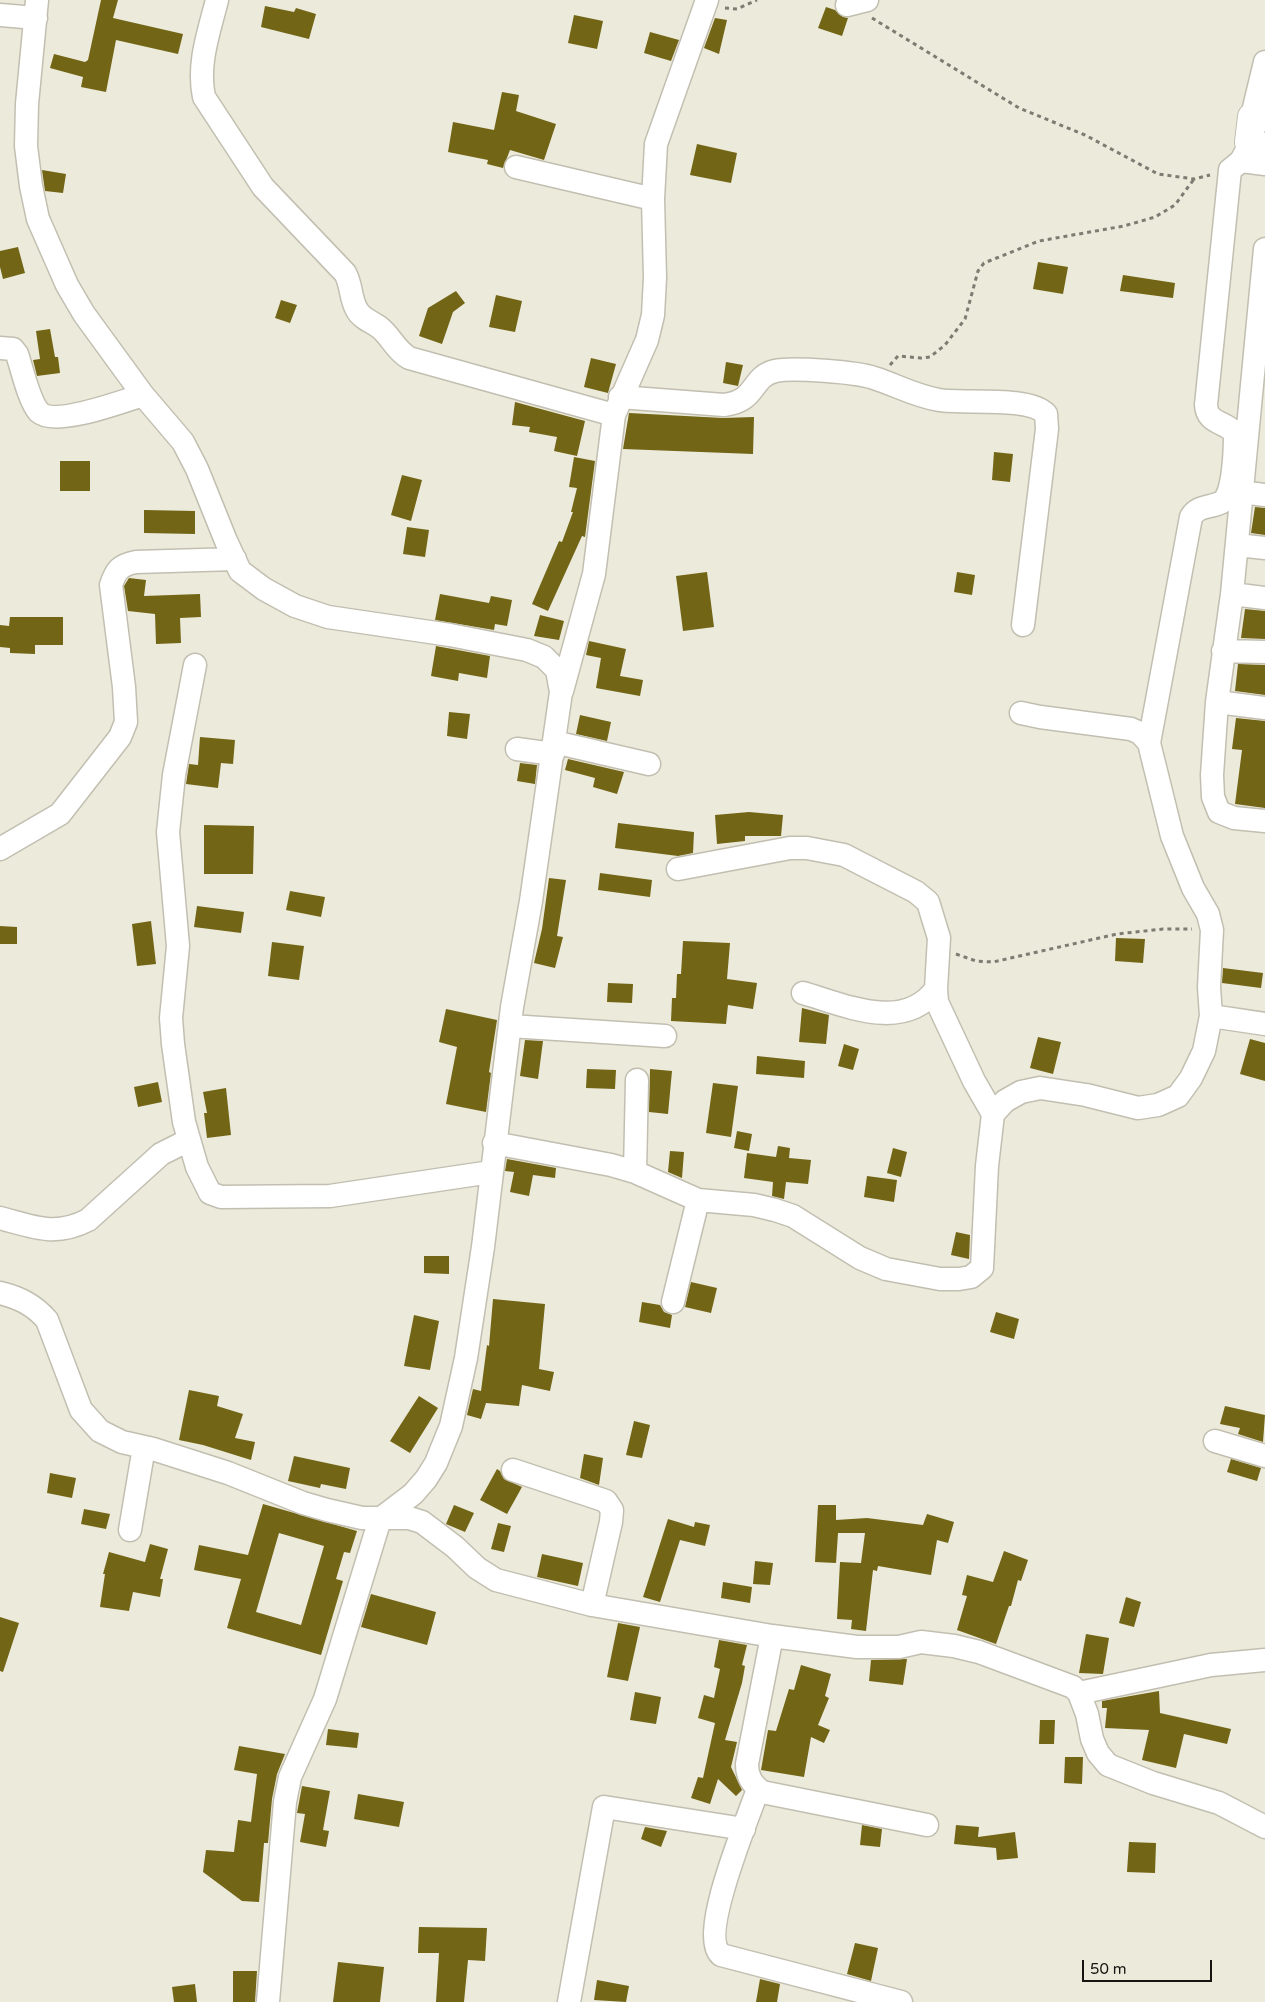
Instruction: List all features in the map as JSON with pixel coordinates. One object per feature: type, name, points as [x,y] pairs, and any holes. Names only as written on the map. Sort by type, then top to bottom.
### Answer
[{"type":"main road","points":[[1250,157],[1260,104]]},
{"type":"street","points":[[217,0],[203,58],[201,82],[204,97],[263,187],[345,273],[352,290],[355,308],[359,314],[381,328],[395,348],[409,358],[617,406],[724,406],[734,404],[750,394],[757,382],[764,376],[774,371],[790,369],[865,376],[923,397],[1026,405],[1040,408],[1046,414],[1047,429],[1022,625]]},
{"type":"street","points":[[268,2002],[285,1802],[290,1777],[325,1699],[380,1519],[413,1494],[426,1479],[436,1463],[451,1426],[466,1358],[483,1247],[494,1144],[510,1026],[561,692],[594,574],[617,406],[647,340],[652,315],[655,278],[653,199],[656,144],[706,3]]},
{"type":"street","points":[[0,15],[36,9],[27,104],[26,146],[31,186],[38,219],[67,285],[84,314],[143,395],[184,442],[198,469],[240,571],[264,589],[295,606],[328,617],[450,635],[527,650],[544,658],[557,670],[561,692]]},
{"type":"street","points":[[1260,104],[1265,62]]},
{"type":"street","points":[[494,1144],[610,1165],[635,1172],[698,1200],[754,1205],[793,1216],[860,1258],[886,1268],[940,1279],[971,1277],[982,1268],[986,1166],[993,1114],[1005,1101],[1021,1092],[1040,1088],[1086,1095],[1138,1108],[1158,1105],[1178,1096],[1191,1078],[1204,1051],[1211,1016],[1209,987],[1212,930],[1208,914],[1193,888],[1172,836],[1149,743],[1191,517],[1198,509],[1222,502],[1230,490],[1235,433],[1210,419],[1206,412],[1206,405],[1250,157]]},
{"type":"street","points":[[516,167],[653,199]]},
{"type":"street","points":[[1265,249],[1255,440],[1241,492],[1232,594],[1217,702],[1212,775],[1213,797],[1219,812],[1234,818],[1265,821]]},
{"type":"street","points":[[0,348],[13,349],[17,354],[35,404],[40,412],[51,417],[68,416],[143,395]]},
{"type":"street","points":[[1241,492],[1265,495]]},
{"type":"street","points":[[1236,545],[1265,548]]},
{"type":"street","points":[[0,849],[60,814],[120,737],[126,722],[124,687],[111,585],[115,572],[124,565],[136,562],[234,559]]},
{"type":"street","points":[[1232,594],[1265,598]]},
{"type":"street","points":[[1223,651],[1265,652]]},
{"type":"street","points":[[195,664],[174,775],[168,832],[178,946],[171,1018],[176,1081],[189,1140],[203,1183],[210,1193],[221,1197],[336,1195],[491,1172]]},
{"type":"street","points":[[1217,702],[1265,708]]},
{"type":"street","points":[[1021,713],[1131,729],[1140,733],[1149,743]]},
{"type":"street","points":[[517,749],[553,748],[649,764]]},
{"type":"street","points":[[678,869],[790,848],[807,848],[844,855],[916,892],[928,902],[939,938],[936,989],[943,1016],[974,1081],[993,1114]]},
{"type":"street","points":[[803,993],[861,1010],[896,1013],[919,1007],[936,989]]},
{"type":"street","points":[[1211,1016],[1265,1024]]},
{"type":"street","points":[[510,1026],[665,1036]]},
{"type":"street","points":[[635,1172],[637,1080]]},
{"type":"street","points":[[0,1218],[46,1230],[60,1231],[75,1227],[88,1220],[162,1154],[189,1140]]},
{"type":"street","points":[[673,1302],[698,1200]]},
{"type":"street","points":[[0,1293],[18,1297],[38,1308],[48,1320],[81,1410],[100,1431],[122,1442],[228,1473],[303,1503],[362,1518],[409,1518],[422,1522],[455,1547],[477,1568],[496,1580],[592,1605],[772,1636],[879,1648],[899,1647],[921,1642],[954,1646],[979,1652],[1059,1680],[1073,1687],[1079,1693],[1087,1714],[1092,1739],[1098,1753],[1108,1765],[1146,1781],[1219,1803],[1265,1828]]},
{"type":"street","points":[[1215,1441],[1265,1456]]},
{"type":"street","points":[[130,1530],[144,1447]]},
{"type":"street","points":[[513,1470],[606,1501],[612,1510],[592,1605]]},
{"type":"street","points":[[772,1636],[747,1764],[747,1773],[758,1789],[762,1792],[927,1825]]},
{"type":"street","points":[[1079,1693],[1212,1665],[1265,1660]]},
{"type":"street","points":[[758,1789],[715,1916],[713,1936],[716,1950],[721,1955],[901,2002]]},
{"type":"street","points":[[569,2002],[604,1807],[744,1829]]},
{"type":"path","points":[[706,3],[737,9],[748,6],[757,0]]},
{"type":"path","points":[[857,2],[866,14],[1019,108],[1085,135],[1158,174],[1194,179],[1250,157]]},
{"type":"path","points":[[884,382],[894,358],[898,356],[930,357],[945,345],[965,319],[978,270],[984,263],[1039,241],[1124,226],[1155,217],[1175,205],[1194,179]]},
{"type":"path","points":[[939,938],[950,950],[962,957],[993,962],[1117,934],[1163,929],[1212,930]]},
{"type":"building","points":[[101,0],[118,0],[113,18],[183,34],[178,54],[116,40],[106,92],[81,87],[83,77],[50,68],[54,54],[85,62],[88,60]]},
{"type":"building","points":[[265,6],[294,12],[296,8],[316,14],[309,39],[261,27]]},
{"type":"building","points":[[826,7],[848,18],[842,36],[818,28]]},
{"type":"building","points":[[574,15],[603,21],[597,49],[568,43]]},
{"type":"building","points":[[715,18],[727,20],[719,54],[704,48]]},
{"type":"building","points":[[650,32],[679,40],[671,61],[644,53]]},
{"type":"building","points":[[502,92],[519,95],[516,111],[556,124],[544,160],[510,150],[503,168],[487,164],[488,160],[448,152],[453,122],[494,130]]},
{"type":"building","points":[[697,144],[737,153],[731,183],[690,175]]},
{"type":"building","points":[[42,170],[66,174],[63,193],[45,191]]},
{"type":"building","points":[[18,247],[25,273],[3,279],[0,267],[0,251]]},
{"type":"building","points":[[1038,262],[1068,267],[1063,294],[1033,289]]},
{"type":"building","points":[[1123,275],[1175,283],[1173,298],[1120,291]]},
{"type":"building","points":[[456,291],[465,303],[453,312],[442,344],[419,336],[428,308]]},
{"type":"building","points":[[496,295],[522,301],[515,332],[489,327]]},
{"type":"building","points":[[281,300],[297,305],[290,323],[275,318]]},
{"type":"building","points":[[50,329],[55,357],[58,357],[60,373],[37,376],[33,360],[40,359],[36,331]]},
{"type":"building","points":[[591,358],[616,364],[608,393],[584,387]]},
{"type":"building","points":[[726,362],[743,365],[738,386],[723,383]]},
{"type":"building","points":[[515,402],[585,421],[577,456],[554,451],[557,437],[529,432],[530,427],[512,425]]},
{"type":"building","points":[[629,413],[723,418],[754,417],[753,454],[623,449]]},
{"type":"building","points":[[994,452],[1013,454],[1010,482],[992,480]]},
{"type":"building","points":[[574,457],[595,461],[585,537],[582,536],[548,611],[532,604],[559,541],[562,542],[573,512],[571,512],[577,488],[569,487]]},
{"type":"building","points":[[60,461],[90,461],[90,491],[60,491]]},
{"type":"building","points":[[402,475],[422,480],[411,521],[391,515]]},
{"type":"building","points":[[1255,507],[1265,508],[1265,535],[1251,533]]},
{"type":"building","points":[[144,510],[195,511],[195,534],[144,533]]},
{"type":"building","points":[[407,527],[429,530],[425,557],[403,554]]},
{"type":"building","points":[[707,572],[714,627],[683,631],[676,576]]},
{"type":"building","points":[[957,572],[975,575],[972,595],[954,592]]},
{"type":"building","points":[[129,578],[146,580],[144,596],[200,594],[201,617],[180,618],[181,643],[156,644],[155,614],[128,611],[124,586]]},
{"type":"building","points":[[440,594],[489,603],[491,596],[512,600],[507,626],[495,624],[494,630],[435,620]]},
{"type":"building","points":[[1245,609],[1265,611],[1265,639],[1241,638]]},
{"type":"building","points":[[540,615],[564,621],[559,640],[534,636]]},
{"type":"building","points":[[10,617],[63,617],[63,645],[35,645],[35,654],[10,653],[10,648],[0,647],[0,625],[9,626]]},
{"type":"building","points":[[589,641],[626,649],[620,676],[643,680],[640,696],[596,688],[601,658],[586,655]]},
{"type":"building","points":[[436,646],[490,656],[487,678],[459,673],[458,681],[431,676]]},
{"type":"building","points":[[1238,664],[1265,665],[1265,695],[1235,691]]},
{"type":"building","points":[[449,712],[470,714],[467,739],[447,736]]},
{"type":"building","points":[[580,715],[611,722],[607,741],[576,734]]},
{"type":"building","points":[[1236,718],[1265,721],[1265,808],[1235,804],[1242,750],[1232,749]]},
{"type":"building","points":[[200,737],[235,740],[233,764],[221,763],[218,788],[186,784],[189,764],[198,765]]},
{"type":"building","points":[[568,759],[624,772],[617,794],[593,787],[595,778],[565,770]]},
{"type":"building","points":[[520,763],[537,765],[535,784],[517,781]]},
{"type":"building","points":[[749,812],[783,815],[781,836],[745,836],[745,841],[717,844],[715,815]]},
{"type":"building","points":[[618,823],[694,832],[693,853],[678,856],[615,848]]},
{"type":"building","points":[[204,825],[254,826],[253,874],[204,874]]},
{"type":"building","points":[[600,873],[652,880],[650,897],[598,890]]},
{"type":"building","points":[[549,878],[566,880],[557,936],[563,937],[555,968],[534,963],[542,929]]},
{"type":"building","points":[[290,891],[325,897],[321,917],[286,910]]},
{"type":"building","points":[[197,906],[244,912],[241,933],[194,927]]},
{"type":"building","points":[[151,921],[156,964],[137,966],[132,924]]},
{"type":"building","points":[[0,926],[17,927],[17,944],[0,944]]},
{"type":"building","points":[[1116,938],[1145,939],[1143,963],[1115,961]]},
{"type":"building","points":[[683,941],[730,943],[727,979],[757,983],[753,1009],[728,1005],[726,1024],[671,1021],[672,998],[676,998],[677,974],[681,974]]},
{"type":"building","points":[[272,942],[304,946],[299,980],[268,976]]},
{"type":"building","points":[[1223,968],[1263,973],[1261,988],[1222,983]]},
{"type":"building","points":[[608,983],[633,984],[632,1003],[607,1002]]},
{"type":"building","points":[[802,1008],[829,1015],[826,1044],[799,1042]]},
{"type":"building","points":[[446,1009],[497,1020],[489,1072],[491,1073],[486,1112],[446,1104],[457,1047],[439,1042]]},
{"type":"building","points":[[1038,1037],[1061,1042],[1053,1074],[1030,1068]]},
{"type":"building","points":[[1250,1039],[1265,1043],[1265,1081],[1240,1074]]},
{"type":"building","points":[[525,1040],[543,1041],[538,1079],[520,1076]]},
{"type":"building","points":[[844,1044],[859,1049],[853,1070],[838,1066]]},
{"type":"building","points":[[757,1056],[805,1061],[804,1078],[756,1074]]},
{"type":"building","points":[[587,1069],[616,1070],[615,1089],[586,1088]]},
{"type":"building","points":[[650,1069],[672,1071],[668,1114],[649,1112]]},
{"type":"building","points":[[158,1082],[162,1102],[138,1107],[134,1087]]},
{"type":"building","points":[[713,1083],[738,1086],[731,1137],[706,1133]]},
{"type":"building","points":[[226,1088],[231,1135],[207,1138],[204,1113],[207,1113],[203,1092]]},
{"type":"building","points":[[737,1131],[752,1134],[749,1151],[734,1148]]},
{"type":"building","points":[[778,1146],[790,1148],[789,1158],[811,1160],[808,1184],[786,1182],[784,1199],[772,1196],[773,1182],[744,1178],[747,1153],[776,1157]]},
{"type":"building","points":[[893,1148],[907,1152],[901,1177],[887,1173]]},
{"type":"building","points":[[670,1151],[684,1152],[682,1178],[668,1172]]},
{"type":"building","points":[[507,1159],[556,1168],[555,1178],[533,1175],[529,1196],[510,1192],[514,1172],[505,1171]]},
{"type":"building","points":[[867,1176],[897,1180],[894,1202],[864,1197]]},
{"type":"building","points":[[956,1232],[970,1235],[969,1259],[951,1255]]},
{"type":"building","points":[[424,1256],[449,1256],[449,1274],[424,1273]]},
{"type":"building","points":[[691,1282],[717,1288],[711,1313],[685,1307]]},
{"type":"building","points":[[493,1299],[545,1304],[539,1369],[554,1372],[550,1391],[522,1385],[519,1406],[486,1403],[481,1419],[467,1415],[473,1389],[481,1391],[487,1345],[489,1346]]},
{"type":"building","points":[[642,1302],[660,1305],[664,1312],[672,1315],[670,1328],[639,1322]]},
{"type":"building","points":[[996,1312],[1019,1319],[1014,1339],[990,1332]]},
{"type":"building","points":[[414,1315],[439,1321],[430,1370],[404,1366]]},
{"type":"building","points":[[189,1390],[219,1396],[217,1406],[243,1414],[235,1438],[255,1442],[251,1460],[203,1445],[179,1440]]},
{"type":"building","points":[[419,1396],[438,1408],[410,1453],[390,1441]]},
{"type":"building","points":[[1225,1406],[1265,1415],[1263,1442],[1238,1434],[1240,1428],[1220,1424]]},
{"type":"building","points":[[634,1421],[650,1425],[642,1458],[626,1455]]},
{"type":"building","points":[[584,1454],[603,1458],[599,1485],[580,1478]]},
{"type":"building","points":[[294,1456],[350,1468],[346,1489],[321,1484],[320,1488],[288,1481]]},
{"type":"building","points":[[1231,1459],[1261,1468],[1257,1481],[1227,1472]]},
{"type":"building","points":[[497,1469],[504,1479],[522,1487],[507,1514],[480,1500]]},
{"type":"building","points":[[50,1473],[76,1478],[72,1498],[47,1493]]},
{"type":"building","points":[[263,1504],[357,1531],[350,1553],[344,1552],[336,1579],[343,1581],[321,1655],[227,1628],[241,1579],[194,1570],[199,1545],[248,1555]],"holes":[[[279,1533],[324,1546],[301,1625],[256,1612]]]},
{"type":"building","points":[[454,1505],[474,1513],[465,1532],[446,1524]]},
{"type":"building","points":[[818,1505],[836,1505],[836,1520],[867,1518],[923,1525],[927,1514],[954,1522],[948,1543],[937,1540],[931,1575],[878,1566],[877,1571],[873,1570],[866,1631],[851,1629],[852,1620],[837,1619],[840,1562],[861,1563],[865,1533],[838,1533],[836,1563],[815,1562]]},
{"type":"building","points":[[84,1509],[110,1514],[106,1529],[81,1524]]},
{"type":"building","points":[[668,1519],[694,1527],[695,1522],[710,1525],[705,1546],[680,1540],[660,1602],[643,1597]]},
{"type":"building","points":[[498,1523],[511,1526],[504,1552],[491,1549]]},
{"type":"building","points":[[150,1544],[168,1549],[160,1579],[163,1579],[160,1597],[133,1592],[129,1611],[100,1607],[105,1574],[103,1574],[109,1552],[145,1562]]},
{"type":"building","points":[[1004,1551],[1028,1560],[1021,1581],[1018,1580],[1011,1606],[1009,1606],[996,1644],[957,1630],[967,1596],[962,1595],[967,1575],[993,1582]]},
{"type":"building","points":[[542,1554],[583,1563],[578,1586],[537,1577]]},
{"type":"building","points":[[755,1561],[773,1563],[770,1585],[753,1584]]},
{"type":"building","points":[[723,1582],[752,1587],[750,1603],[721,1598]]},
{"type":"building","points":[[371,1594],[436,1612],[427,1645],[361,1627]]},
{"type":"building","points":[[1126,1597],[1141,1602],[1134,1627],[1119,1623]]},
{"type":"building","points":[[0,1617],[19,1623],[3,1672],[0,1671]]},
{"type":"building","points":[[618,1623],[640,1627],[628,1681],[607,1677]]},
{"type":"building","points":[[1086,1634],[1109,1638],[1103,1674],[1079,1673]]},
{"type":"building","points":[[719,1640],[747,1645],[742,1665],[745,1666],[742,1683],[725,1740],[737,1742],[731,1767],[742,1790],[736,1796],[718,1779],[710,1804],[691,1798],[698,1777],[703,1778],[715,1723],[698,1718],[704,1695],[714,1698],[720,1669],[714,1667]]},
{"type":"building","points":[[907,1659],[903,1685],[869,1681],[871,1660]]},
{"type":"building","points":[[801,1665],[831,1674],[825,1696],[829,1698],[818,1725],[830,1730],[824,1743],[811,1737],[804,1777],[761,1770],[768,1730],[776,1731],[789,1689],[794,1690]]},
{"type":"building","points":[[1159,1691],[1160,1713],[1231,1729],[1227,1744],[1184,1734],[1176,1768],[1142,1760],[1149,1730],[1105,1728],[1107,1708],[1102,1708],[1102,1701]]},
{"type":"building","points":[[635,1692],[661,1697],[656,1724],[630,1720]]},
{"type":"building","points":[[1040,1720],[1055,1720],[1054,1744],[1039,1744]]},
{"type":"building","points":[[328,1729],[359,1733],[357,1748],[326,1745]]},
{"type":"building","points":[[239,1746],[285,1754],[277,1774],[272,1799],[268,1843],[264,1843],[259,1902],[242,1901],[203,1872],[206,1850],[234,1852],[238,1820],[251,1822],[257,1774],[234,1770]]},
{"type":"building","points":[[1065,1757],[1083,1757],[1082,1784],[1064,1783]]},
{"type":"building","points":[[302,1786],[330,1791],[323,1830],[329,1831],[326,1847],[300,1842],[305,1814],[297,1813]]},
{"type":"building","points":[[358,1794],[404,1802],[399,1827],[354,1819]]},
{"type":"building","points":[[862,1825],[882,1829],[880,1847],[860,1845]]},
{"type":"building","points":[[956,1825],[979,1827],[978,1837],[1015,1832],[1018,1858],[997,1860],[996,1848],[954,1844]]},
{"type":"building","points":[[645,1827],[667,1831],[661,1847],[641,1839]]},
{"type":"building","points":[[1129,1842],[1156,1843],[1155,1873],[1127,1872]]},
{"type":"building","points":[[419,1927],[487,1928],[485,1961],[468,1960],[464,2002],[436,2002],[439,1953],[418,1953]]},
{"type":"building","points":[[855,1943],[878,1948],[871,1981],[847,1974]]},
{"type":"building","points":[[338,1962],[384,1967],[380,2002],[333,2002]]},
{"type":"building","points":[[233,1971],[257,1971],[255,2002],[233,2002]]},
{"type":"building","points":[[760,1979],[780,1984],[777,2002],[756,2002]]},
{"type":"building","points":[[597,1980],[629,1986],[626,2002],[594,2000]]},
{"type":"building","points":[[195,1984],[197,2002],[174,2002],[172,1987]]}]
